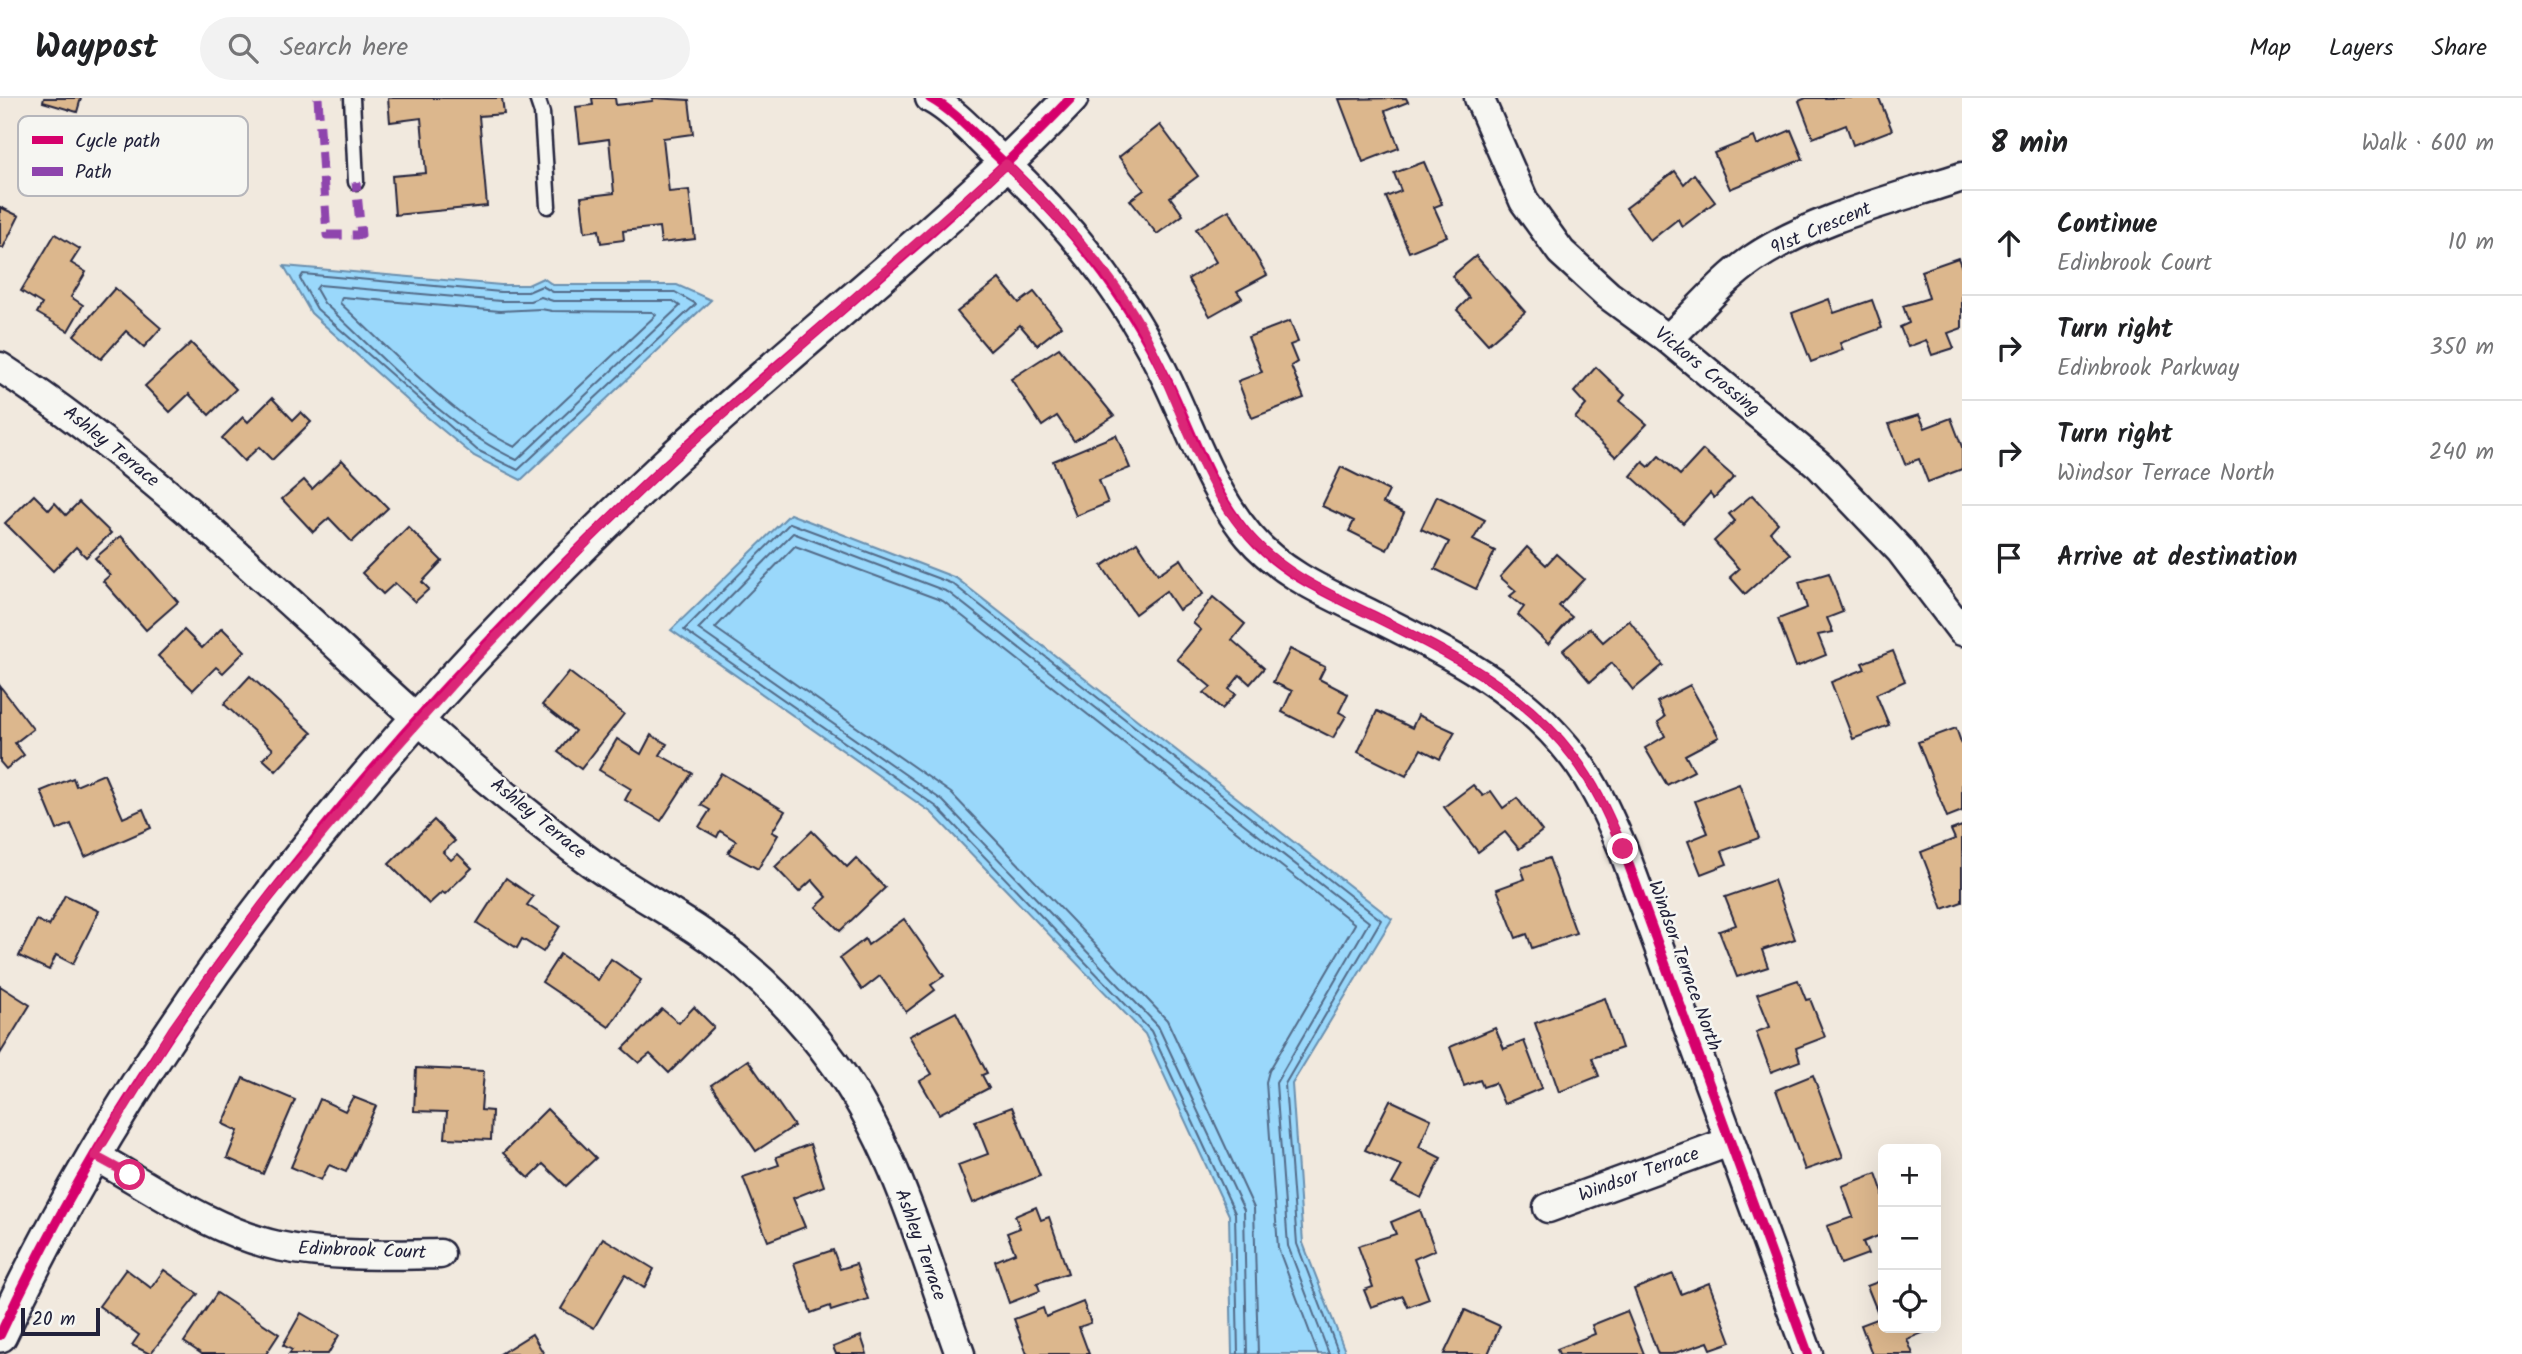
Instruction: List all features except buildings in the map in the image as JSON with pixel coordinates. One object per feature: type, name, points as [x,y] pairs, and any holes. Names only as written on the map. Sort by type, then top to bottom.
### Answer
[{"type":"street","points":[[930,98],[1006,164]]},
{"type":"street","points":[[0,1335],[54,1226],[172,1030],[254,917],[419,720],[592,536],[668,463],[1006,164],[1071,98]]},
{"type":"street","name":"Vickors Crossing","points":[[1479,98],[1524,201],[1561,252],[1608,295],[1668,339],[1819,465],[1900,550],[1962,631]]},
{"type":"street","name":"Windsor Terrace North","points":[[1006,164],[1048,206],[1112,281],[1143,330],[1219,492],[1250,537],[1282,567],[1315,587],[1453,656],[1495,682],[1537,717],[1573,756],[1601,800],[1623,849],[1808,1354]]},
{"type":"street","name":"91st Crescent","points":[[1668,339],[1722,283],[1755,257],[1798,235],[1844,217],[1962,177]]},
{"type":"street","name":"Ashley Terrace","points":[[0,367],[68,411],[136,465],[419,720],[533,818],[605,872],[687,923],[743,964],[792,1011],[835,1064],[872,1122],[899,1185],[960,1354]]},
{"type":"street","name":"Windsor Terrace","points":[[1548,1208],[1729,1142]]},
{"type":"street","name":"Edinbrook Court","points":[[95,1156],[236,1232],[277,1246],[324,1253],[440,1254]]},
{"type":"lane","points":[[352,98],[356,182]]},
{"type":"lane","points":[[537,98],[542,113],[548,206]]},
{"type":"water","points":[[284,266],[501,285],[528,285],[543,278],[553,285],[677,285],[711,300],[521,480],[474,456],[416,408],[311,313]]},
{"type":"water","points":[[790,514],[956,578],[1392,919],[1292,1084],[1303,1243],[1346,1354],[1232,1354],[1229,1215],[1145,1034],[932,813],[671,630]]},
{"type":"marked path","points":[[318,98],[327,235],[361,235],[356,182]]},
{"type":"cycle path","points":[[930,98],[964,123],[1020,178],[1070,231],[1092,259],[1151,349],[1213,481],[1249,536],[1276,561],[1306,582],[1427,643],[1506,691],[1552,732],[1581,767],[1601,801],[1623,849],[1808,1354]]},
{"type":"cycle path","points":[[0,1335],[62,1212],[132,1094],[208,979],[291,869],[379,762],[471,660],[567,561],[666,465],[974,193],[1071,98]]},
{"type":"route","points":[[130,1175],[95,1156],[128,1099],[172,1030],[262,906],[373,773],[464,671],[592,536],[753,386],[1006,164],[1079,240],[1112,281],[1143,330],[1224,503],[1250,537],[1282,567],[1315,587],[1453,656],[1495,682],[1537,717],[1573,756],[1601,800],[1623,849]]}]
